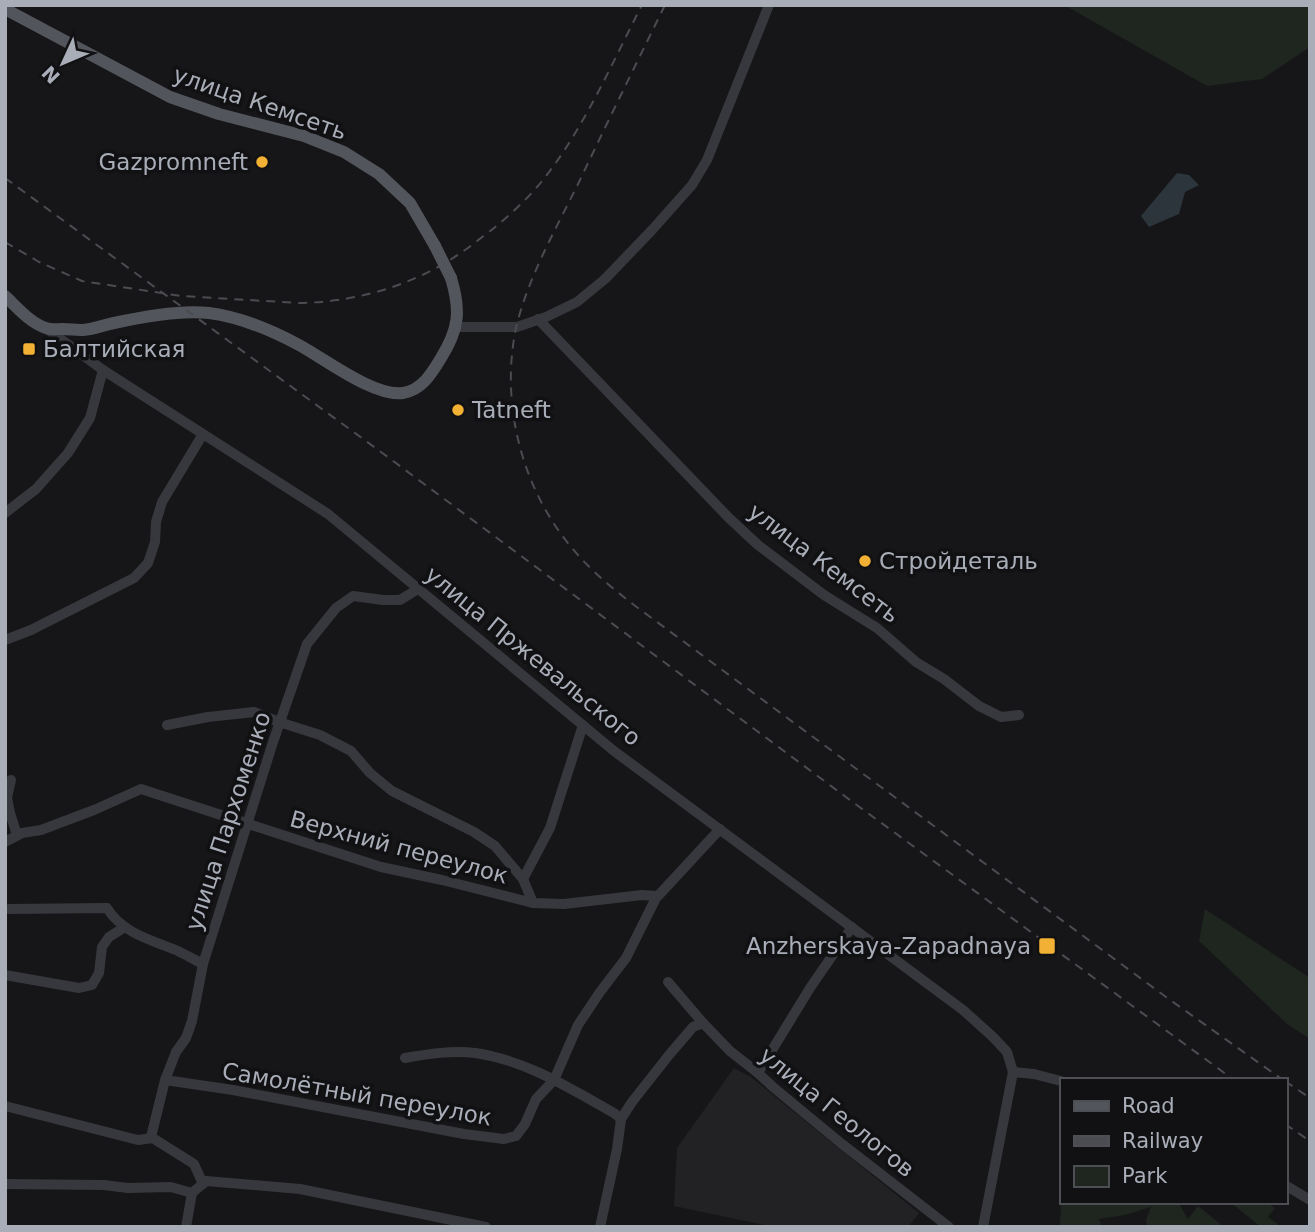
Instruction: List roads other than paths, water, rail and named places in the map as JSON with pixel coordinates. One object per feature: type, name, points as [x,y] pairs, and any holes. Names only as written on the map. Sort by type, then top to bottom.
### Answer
[{"type":"main road","name":"улица Кемсеть","points":[[5,9],[170,97],[219,114],[304,136],[344,152],[379,174],[410,203],[435,246],[451,278],[458,314],[456,327],[443,354],[427,378],[414,389],[403,393],[369,385],[284,337],[229,316],[193,312],[117,322],[84,330],[47,329]]},
{"type":"main road","name":"улица Пржевальского","points":[[5,296],[35,323],[47,329]]},
{"type":"street","points":[[456,327],[517,327],[577,302],[590,293],[652,230],[692,185],[707,160],[769,5]]},
{"type":"street","name":"улица Кемсеть","points":[[542,318],[729,518],[758,545],[824,595],[877,628],[916,662],[979,706],[1001,717],[1018,715]]},
{"type":"street","name":"улица Пржевальского","points":[[47,329],[103,370],[328,514],[614,751],[963,1010],[1007,1052],[1013,1072]]},
{"type":"street","points":[[5,513],[36,489],[68,453],[90,418],[103,370]]},
{"type":"street","points":[[5,640],[31,630],[134,578],[148,562],[155,542],[156,522],[162,502],[203,434]]},
{"type":"street","name":"улица Пархоменко","points":[[153,1138],[151,1137],[165,1080],[192,1021],[203,964],[279,722],[307,644],[336,608],[353,596],[400,600],[418,589]]},
{"type":"street","points":[[167,725],[254,712],[320,735],[351,751],[370,773],[392,791],[474,832],[495,846],[523,879],[533,904],[657,896]]},
{"type":"street","points":[[523,879],[550,828],[583,725]]},
{"type":"street","points":[[11,780],[7,798],[17,835]]},
{"type":"street","name":"Верхний переулок","points":[[5,842],[22,833],[53,826],[141,789],[381,867],[533,904]]},
{"type":"street","name":"Самолётный переулок","points":[[165,1080],[233,1090],[464,1134],[504,1139],[516,1136],[525,1124],[536,1099],[554,1080],[578,1025],[626,958],[657,896],[720,829]]},
{"type":"street","points":[[9,909],[107,908],[125,927],[141,938],[203,964]]},
{"type":"street","points":[[5,975],[79,988],[92,985],[99,973],[102,947],[109,937],[125,927]]},
{"type":"street","points":[[758,1073],[810,988],[852,927]]},
{"type":"street","name":"улица Геологов","points":[[668,982],[730,1051],[842,1144],[949,1227]]},
{"type":"street","points":[[600,1227],[621,1119],[668,1055],[693,1027],[703,1023]]},
{"type":"street","name":"Самолётный переулок","points":[[405,1058],[430,1054],[475,1053],[515,1062],[554,1080],[621,1119]]},
{"type":"street","points":[[983,1227],[1013,1072],[1060,1081]]},
{"type":"street","points":[[5,1106],[138,1140],[153,1138],[194,1164],[204,1183]]},
{"type":"street","points":[[186,1227],[192,1193],[204,1183],[300,1189],[486,1227]]},
{"type":"street","points":[[5,1184],[171,1187],[192,1193]]},
{"type":"street","points":[[1287,1186],[1310,1200]]},
{"type":"railway","points":[[5,242],[39,262],[82,281],[181,296],[320,302],[362,295],[403,283],[467,249],[512,213],[540,184],[586,115],[642,5]]},
{"type":"railway","points":[[665,5],[543,253],[516,328],[511,386],[514,415],[519,444],[540,499],[555,525],[579,556],[626,599],[1166,997],[1280,1078]]},
{"type":"railway","points":[[5,178],[1231,1078]]},
{"type":"railway","points":[[1287,1082],[1310,1098]]},
{"type":"railway","points":[[1287,1125],[1310,1141]]},
{"type":"place","name":"Gazpromneft","points":[[262,162]]},
{"type":"place","name":"Балтийская","points":[[29,349]]},
{"type":"place","name":"Tatneft","points":[[458,410]]},
{"type":"place","name":"Стройдеталь","points":[[865,561]]},
{"type":"place","name":"Anzherskaya-Zapadnaya","points":[[1047,946]]}]
